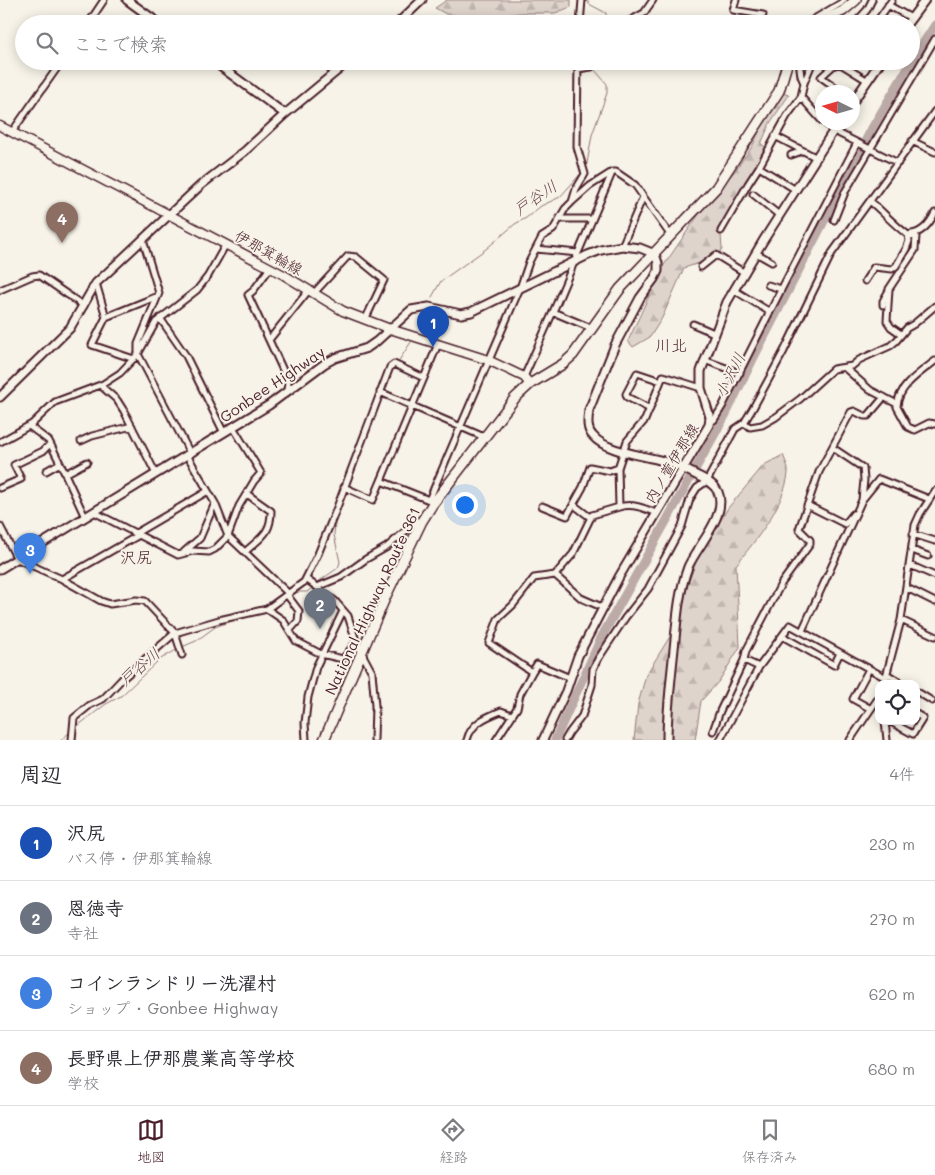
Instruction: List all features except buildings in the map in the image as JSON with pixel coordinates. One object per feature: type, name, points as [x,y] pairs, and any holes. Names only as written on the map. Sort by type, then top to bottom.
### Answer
[{"type":"highway","points":[[835,15],[843,11],[856,0]]},
{"type":"highway","name":"National Highway Route 361","points":[[324,740],[359,648],[430,503],[527,381],[563,364],[573,355],[620,289],[716,188],[779,90],[785,70]]},
{"type":"main road","name":"伊那箕輪線","points":[[0,126],[226,244],[343,311],[390,329],[488,360],[527,381]]},
{"type":"street","points":[[94,15],[104,0]]},
{"type":"street","points":[[127,0],[148,15]]},
{"type":"street","points":[[406,15],[422,0]]},
{"type":"street","points":[[581,15],[582,0]]},
{"type":"street","points":[[640,15],[653,0]]},
{"type":"street","points":[[736,0],[734,10],[763,15]]},
{"type":"street","points":[[821,15],[844,0]]},
{"type":"street","points":[[862,15],[872,0]]},
{"type":"street","points":[[880,15],[892,0]]},
{"type":"street","points":[[914,15],[925,0]]},
{"type":"street","points":[[888,5],[901,15]]},
{"type":"street","points":[[867,10],[874,15]]},
{"type":"street","points":[[920,65],[935,39]]},
{"type":"street","points":[[12,132],[56,70]]},
{"type":"street","points":[[225,70],[285,114]]},
{"type":"street","points":[[0,397],[70,328],[96,284],[201,185],[245,151],[285,114],[338,70]]},
{"type":"street","points":[[572,202],[584,170],[577,147],[578,70]]},
{"type":"street","points":[[800,70],[800,76],[804,83]]},
{"type":"street","points":[[721,232],[748,184],[760,167],[775,136],[801,97],[809,70]]},
{"type":"street","points":[[829,70],[821,78],[832,85]]},
{"type":"street","points":[[851,70],[868,81]]},
{"type":"street","points":[[860,92],[875,70]]},
{"type":"street","points":[[834,220],[846,192],[917,70]]},
{"type":"street","points":[[801,97],[815,113]]},
{"type":"street","points":[[565,740],[585,710],[595,664],[625,618],[648,589],[682,526],[690,499],[705,479],[736,429],[744,423],[784,351],[832,253],[935,111]]},
{"type":"street","points":[[834,131],[898,162]]},
{"type":"street","name":"内ノ萱伊那線","points":[[543,740],[578,656],[629,559],[685,469],[710,421],[701,388],[701,371],[727,302],[779,215],[834,131]]},
{"type":"street","points":[[775,136],[817,158]]},
{"type":"street","points":[[912,141],[935,152]]},
{"type":"street","points":[[710,421],[714,420],[740,373],[857,143]]},
{"type":"street","points":[[791,155],[802,150]]},
{"type":"street","points":[[760,167],[796,190]]},
{"type":"street","points":[[381,481],[430,503],[488,360],[542,237],[553,230],[565,209],[590,186],[612,172],[616,172],[630,180],[671,236]]},
{"type":"street","points":[[527,381],[612,172]]},
{"type":"street","points":[[753,194],[779,215]]},
{"type":"street","points":[[622,246],[643,197]]},
{"type":"street","points":[[870,201],[908,236],[916,236],[915,250],[889,289],[883,305]]},
{"type":"street","points":[[908,236],[917,233],[927,226],[935,212]]},
{"type":"street","points":[[560,219],[592,219]]},
{"type":"street","points":[[865,281],[874,267],[892,269],[896,266],[906,249],[909,240],[908,236]]},
{"type":"street","points":[[143,240],[159,293],[138,344],[136,357],[215,503],[228,536],[288,595],[299,611],[298,621],[290,630]]},
{"type":"street","points":[[0,442],[29,426],[55,402],[100,385],[120,373],[136,357],[160,318],[197,290],[208,276],[226,244]]},
{"type":"street","name":"Gonbee Highway","points":[[0,569],[269,405],[334,358],[367,348],[378,341],[411,310],[429,307],[461,314],[471,312],[601,250],[622,246],[648,250],[654,254]]},
{"type":"street","points":[[536,249],[578,253]]},
{"type":"street","points":[[654,254],[658,263],[658,271],[640,298],[615,345],[589,410],[588,418],[589,428],[594,437],[606,445],[665,461],[685,469],[705,479],[715,487],[721,502],[718,515],[694,555],[682,584],[671,681],[667,740]]},
{"type":"street","points":[[756,254],[772,262]]},
{"type":"street","points":[[701,267],[716,255],[745,273]]},
{"type":"street","points":[[269,340],[311,291],[348,256],[356,257],[384,280],[365,320]]},
{"type":"street","points":[[270,268],[248,295],[288,381],[287,391]]},
{"type":"street","points":[[0,290],[32,276],[39,276],[84,306]]},
{"type":"street","points":[[96,284],[106,318]]},
{"type":"street","points":[[768,285],[782,289]]},
{"type":"street","points":[[889,289],[887,321],[891,327],[901,334]]},
{"type":"street","points":[[734,290],[770,312]]},
{"type":"street","points":[[136,357],[92,346],[106,318],[158,296]]},
{"type":"street","points":[[744,423],[750,427],[762,425],[776,417],[800,399],[833,369],[852,366],[859,360],[890,346],[901,334],[935,306]]},
{"type":"street","points":[[554,312],[592,328]]},
{"type":"street","points":[[160,318],[186,356],[224,433]]},
{"type":"street","points":[[693,324],[714,333]]},
{"type":"street","points":[[346,488],[373,500],[438,344]]},
{"type":"street","points":[[704,360],[740,373]]},
{"type":"street","points":[[935,361],[904,388],[897,404],[908,427],[915,430],[929,423],[935,424]]},
{"type":"street","points":[[72,740],[74,718],[90,705],[103,699],[122,679],[174,633],[267,609],[288,595],[306,579],[346,488],[390,367],[394,364],[424,378]]},
{"type":"street","points":[[845,368],[870,390],[897,404]]},
{"type":"street","points":[[650,409],[627,397],[626,394],[638,373],[661,381]]},
{"type":"street","points":[[619,507],[618,468],[627,441],[640,428],[663,376],[701,388]]},
{"type":"street","points":[[100,385],[117,400],[156,474]]},
{"type":"street","points":[[382,393],[484,437]]},
{"type":"street","points":[[713,732],[720,711],[744,660],[746,651],[781,584],[810,544],[810,540],[799,529],[819,472],[852,412],[854,410],[864,416],[868,416],[884,397]]},
{"type":"street","points":[[29,426],[50,444],[85,517]]},
{"type":"street","points":[[81,441],[92,436],[132,426]]},
{"type":"street","points":[[94,512],[178,555],[193,551],[209,552],[215,550],[228,536],[239,506],[261,473],[233,427]]},
{"type":"street","points":[[0,488],[21,479],[14,464],[43,451],[50,444]]},
{"type":"street","points":[[832,448],[863,468],[862,500]]},
{"type":"street","points":[[65,474],[87,462]]},
{"type":"street","points":[[46,471],[60,463]]},
{"type":"street","points":[[542,506],[565,516],[569,514],[583,487],[590,467],[610,471],[618,468]]},
{"type":"street","points":[[802,631],[862,500],[879,479],[933,496],[920,514],[913,534],[907,588],[901,620],[885,680]]},
{"type":"street","points":[[62,579],[208,491]]},
{"type":"street","points":[[245,552],[269,529],[271,521],[271,511],[247,494]]},
{"type":"street","points":[[182,554],[200,538],[215,503]]},
{"type":"street","points":[[574,505],[591,518]]},
{"type":"street","points":[[532,672],[489,643],[498,619],[534,578],[555,575],[573,554],[594,514],[624,505],[638,506],[656,513]]},
{"type":"street","points":[[808,506],[845,524],[852,514],[855,514]]},
{"type":"street","points":[[315,585],[341,577],[387,547],[418,521],[422,521]]},
{"type":"street","points":[[0,526],[17,558],[62,579],[101,601],[110,604],[136,600],[145,601],[174,633],[180,649]]},
{"type":"street","points":[[913,534],[935,541]]},
{"type":"street","points":[[912,550],[928,556]]},
{"type":"street","points":[[910,565],[935,576]]},
{"type":"street","points":[[555,575],[588,602],[604,608]]},
{"type":"street","points":[[306,579],[334,600],[348,616],[359,648],[372,672],[375,706],[374,740]]},
{"type":"street","points":[[907,588],[935,602]]},
{"type":"street","points":[[267,609],[280,617],[296,640],[321,654],[344,659],[353,646],[359,648]]},
{"type":"street","points":[[306,740],[308,697],[316,667],[342,611]]},
{"type":"street","points":[[901,620],[935,636]]},
{"type":"street","points":[[720,740],[759,667],[790,625],[869,669],[894,680]]},
{"type":"street","points":[[782,636],[834,665],[840,653]]},
{"type":"street","points":[[744,660],[759,667]]},
{"type":"street","points":[[496,740],[517,708],[520,694],[538,664],[570,678]]},
{"type":"street","points":[[869,669],[853,699],[871,709]]},
{"type":"street","points":[[920,694],[932,701]]},
{"type":"street","points":[[850,740],[875,703]]},
{"type":"street","points":[[467,740],[471,729],[482,718],[500,711],[512,715]]},
{"type":"street","points":[[887,725],[887,740]]},
{"type":"street","points":[[895,725],[913,734],[919,725]]},
{"type":"green space","points":[[447,0],[571,0],[571,7],[555,13],[454,15],[446,14],[435,8]]},
{"type":"green space","points":[[782,93],[789,95],[770,123],[761,144],[767,148],[766,157],[742,190],[721,235],[722,249],[718,257],[684,268],[662,318],[650,337],[633,347],[628,341],[662,268],[708,201],[734,172],[752,147],[771,106]]},
{"type":"green space","points":[[783,455],[788,471],[786,485],[781,498],[768,522],[736,565],[740,647],[719,681],[701,701],[695,740],[634,740],[638,704],[646,675],[679,622],[688,584],[697,559],[728,508],[764,465]]},
{"type":"waterway","name":"戸谷川","points":[[587,0],[589,4],[606,13],[606,15]]},
{"type":"waterway","name":"小沢川","points":[[920,48],[935,25]]},
{"type":"waterway","name":"戸谷川","points":[[586,169],[592,135],[607,93],[607,84],[595,70]]},
{"type":"waterway","name":"小沢川","points":[[555,740],[601,638],[726,414],[872,128],[906,70]]},
{"type":"waterway","name":"戸谷川","points":[[432,297],[441,281],[486,249],[515,224],[541,206],[560,197],[583,171]]},
{"type":"waterway","name":"戸谷川","points":[[398,362],[411,342]]},
{"type":"waterway","name":"戸谷川","points":[[385,391],[393,369]]},
{"type":"waterway","name":"戸谷川","points":[[348,487],[383,395]]},
{"type":"waterway","name":"戸谷川","points":[[315,584],[338,568],[340,562],[334,535],[335,524],[347,490]]},
{"type":"waterway","name":"戸谷川","points":[[296,592],[307,592],[313,587]]},
{"type":"waterway","name":"戸谷川","points":[[273,609],[284,600]]},
{"type":"waterway","name":"戸谷川","points":[[182,647],[196,641],[215,627],[234,620],[266,613]]},
{"type":"waterway","name":"戸谷川","points":[[75,728],[106,704],[121,696],[159,660],[178,649]]},
{"type":"waterway","name":"戸谷川","points":[[61,740],[70,732]]},
{"type":"place","name":"長野県上伊那農業高等学校","points":[[62,243]]},
{"type":"place","name":"沢尻","points":[[433,347]]},
{"type":"place","name":"コインランドリー洗濯村","points":[[30,574]]},
{"type":"place","name":"恩徳寺","points":[[320,629]]},
{"type":"district","name":"川北","points":[[671,344]]},
{"type":"district","name":"沢尻","points":[[136,556]]}]
